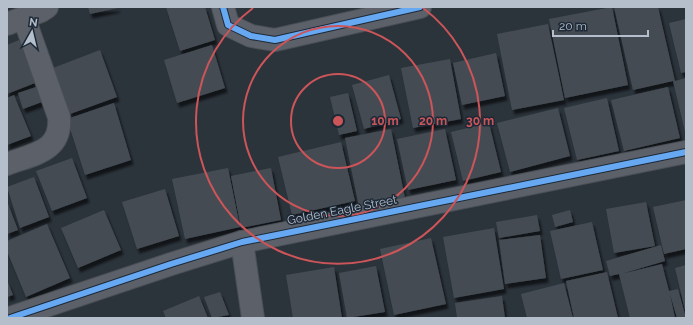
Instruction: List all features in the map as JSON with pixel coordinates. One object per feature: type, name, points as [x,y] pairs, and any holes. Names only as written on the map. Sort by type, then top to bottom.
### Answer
[{"type":"street","points":[[7,164],[52,145],[57,139],[60,128],[59,117],[16,21],[47,7]]},
{"type":"street","points":[[223,7],[228,25],[251,36],[275,40],[420,7]]},
{"type":"street","name":"Golden Eagle Street","points":[[10,318],[242,242],[686,152]]},
{"type":"street","points":[[242,242],[253,318]]},
{"type":"building","points":[[88,7],[118,7],[118,8],[90,14]]},
{"type":"building","points":[[166,7],[205,7],[215,40],[180,51]]},
{"type":"building","points":[[612,7],[628,85],[565,98],[549,19]]},
{"type":"building","points":[[614,7],[658,7],[675,81],[686,78],[686,136],[673,81],[633,90]]},
{"type":"building","points":[[686,19],[686,72],[681,73],[669,23]]},
{"type":"building","points":[[548,24],[564,100],[512,110],[497,34]]},
{"type":"building","points":[[19,40],[35,83],[7,94],[7,45]]},
{"type":"building","points":[[212,45],[225,88],[177,103],[164,60]]},
{"type":"building","points":[[100,50],[117,97],[70,114],[53,68]]},
{"type":"building","points":[[496,53],[505,96],[462,105],[453,63]]},
{"type":"building","points":[[450,59],[461,119],[413,128],[401,68]]},
{"type":"building","points":[[389,75],[401,119],[364,129],[352,85]]},
{"type":"building","points":[[36,87],[42,102],[23,109],[18,93]]},
{"type":"building","points":[[668,87],[680,138],[624,151],[611,100]]},
{"type":"building","points":[[348,93],[357,131],[339,135],[330,97]]},
{"type":"building","points":[[14,95],[31,136],[7,145],[7,98]]},
{"type":"building","points":[[607,98],[619,151],[577,160],[564,108]]},
{"type":"building","points":[[114,103],[131,160],[85,175],[67,119]]},
{"type":"building","points":[[558,108],[570,156],[510,172],[497,123]]},
{"type":"building","points":[[489,123],[501,172],[463,181],[451,132]]},
{"type":"building","points":[[391,129],[405,198],[359,207],[345,138]]},
{"type":"building","points":[[445,129],[456,180],[408,190],[397,139]]},
{"type":"building","points":[[341,142],[355,201],[292,215],[278,157]]},
{"type":"building","points":[[72,158],[87,198],[52,211],[36,171]]},
{"type":"building","points":[[228,168],[240,227],[185,239],[172,179]]},
{"type":"building","points":[[271,168],[281,220],[241,228],[231,176]]},
{"type":"building","points":[[34,177],[49,217],[20,228],[7,187]]},
{"type":"building","points":[[165,189],[179,236],[137,249],[122,202]]},
{"type":"building","points":[[686,200],[686,249],[664,254],[653,207]]},
{"type":"building","points":[[7,201],[18,230],[7,234]]},
{"type":"building","points":[[646,202],[655,246],[614,253],[606,209]]},
{"type":"building","points":[[104,210],[121,250],[78,268],[61,228]]},
{"type":"building","points":[[570,210],[573,222],[555,227],[552,215]]},
{"type":"building","points":[[537,215],[540,231],[499,238],[496,222]]},
{"type":"building","points":[[592,222],[603,270],[561,279],[550,231]]},
{"type":"building","points":[[47,224],[70,278],[26,297],[7,251],[7,241]]},
{"type":"building","points":[[494,228],[504,289],[454,298],[443,237]]},
{"type":"building","points":[[540,235],[546,278],[505,284],[499,240]]},
{"type":"building","points":[[431,238],[446,304],[394,315],[380,249]]},
{"type":"building","points":[[661,245],[665,261],[621,274],[662,264],[669,291],[678,289],[686,318],[677,318],[670,294],[675,318],[630,318],[619,274],[610,276],[606,261]]},
{"type":"building","points":[[686,265],[686,310],[685,310],[675,268]]},
{"type":"building","points":[[376,266],[385,312],[347,318],[339,273]]},
{"type":"building","points":[[334,267],[342,318],[293,318],[286,275]]},
{"type":"building","points":[[607,272],[618,318],[574,318],[566,281]]},
{"type":"building","points":[[7,280],[13,295],[7,297]]},
{"type":"building","points":[[564,283],[573,318],[527,318],[521,294]]},
{"type":"building","points":[[220,292],[229,315],[212,318],[204,297]]},
{"type":"building","points":[[199,296],[208,318],[166,318],[163,311]]},
{"type":"building","points":[[502,296],[505,318],[457,318],[455,303]]},
{"type":"cycle path","points":[[223,7],[228,25],[251,36],[275,40],[420,7]]},
{"type":"cycle path","points":[[10,318],[242,242],[686,152]]}]
